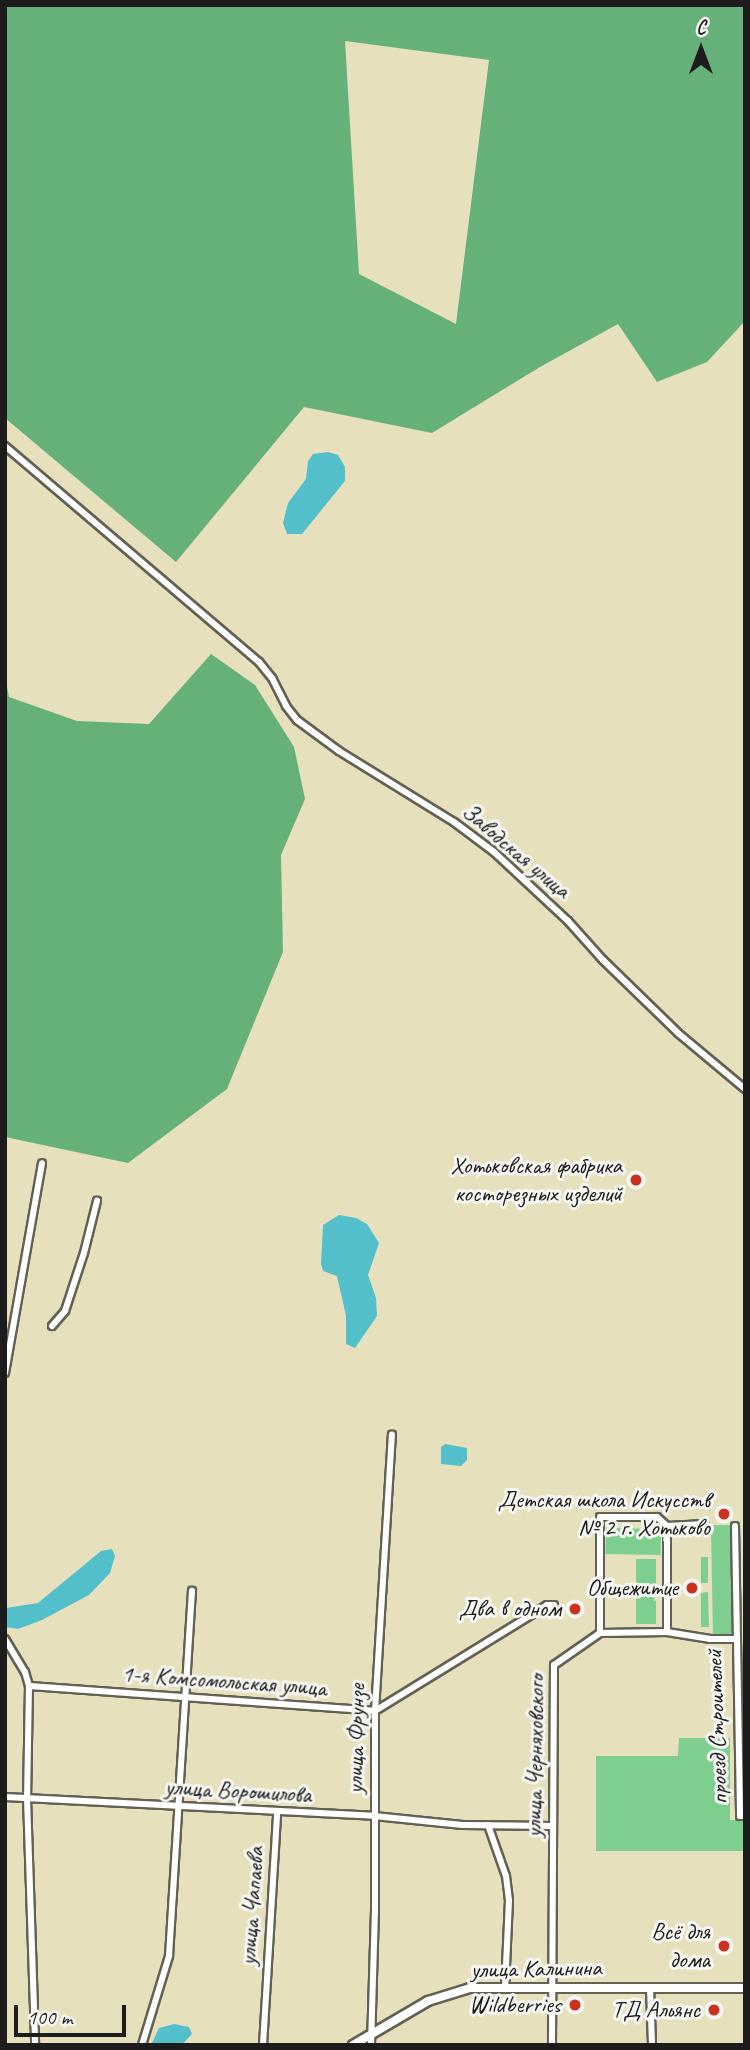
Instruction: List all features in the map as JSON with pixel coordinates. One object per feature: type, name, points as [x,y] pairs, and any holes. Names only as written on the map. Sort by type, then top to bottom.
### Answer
[{"type":"street","name":"Заводская улица","points":[[5,446],[266,669],[297,720],[339,751],[454,822],[494,852],[568,921],[603,960],[678,1033],[745,1090]]},
{"type":"street","points":[[5,1373],[42,1163]]},
{"type":"street","points":[[52,1326],[65,1311],[97,1201]]},
{"type":"street","name":"улица Фрунзе","points":[[371,2045],[375,1711],[392,1435]]},
{"type":"street","points":[[600,1633],[600,1517],[657,1517],[667,1526],[705,1524]]},
{"type":"street","points":[[667,1526],[667,1632]]},
{"type":"street","points":[[734,1526],[737,1639]]},
{"type":"street","points":[[142,2045],[169,1956],[192,1591]]},
{"type":"street","points":[[375,1711],[547,1605],[554,1605]]},
{"type":"street","name":"проезд Строителей","points":[[600,1633],[667,1632],[710,1639],[737,1639],[740,1816],[745,1816]]},
{"type":"street","name":"улица Черняховского","points":[[552,2045],[554,1665],[600,1633]]},
{"type":"street","points":[[5,1639],[25,1672],[29,1686],[27,1798],[35,2045]]},
{"type":"street","name":"1-я Комсомольская улица","points":[[29,1686],[375,1711]]},
{"type":"street","name":"улица Ворошилова","points":[[5,1797],[374,1816],[488,1825],[552,1826]]},
{"type":"street","name":"улица Чапаева","points":[[263,2045],[277,1813]]},
{"type":"street","points":[[488,1825],[506,1876],[509,1900],[506,1987]]},
{"type":"street","points":[[650,1987],[652,2045]]},
{"type":"street","name":"улица Калинина","points":[[353,2045],[443,1995],[470,1988],[745,1988]]},
{"type":"green space","points":[[5,5],[745,5],[745,321],[707,362],[657,382],[618,324],[540,367],[432,433],[304,407],[176,562],[5,418]],"holes":[[[345,41],[489,60],[456,324],[359,274]]]},
{"type":"green space","points":[[211,654],[255,685],[294,747],[305,799],[281,855],[283,952],[227,1089],[128,1163],[5,1137],[5,676],[9,697],[77,721],[149,724]]},
{"type":"green space","points":[[711,1525],[732,1525],[734,1635],[713,1635]]},
{"type":"green space","points":[[606,1528],[661,1529],[661,1555],[606,1554]]},
{"type":"green space","points":[[701,1557],[708,1557],[708,1583],[701,1583]]},
{"type":"green space","points":[[636,1559],[656,1559],[656,1624],[636,1624]]},
{"type":"green space","points":[[708,1592],[709,1627],[701,1627],[701,1593]]},
{"type":"green space","points":[[679,1738],[730,1738],[730,1820],[745,1820],[745,1851],[596,1851],[596,1756],[678,1756]]},
{"type":"water","points":[[328,452],[338,455],[345,467],[345,481],[302,534],[287,534],[283,523],[288,503],[306,479],[308,461],[313,454]]},
{"type":"water","points":[[339,1215],[356,1218],[367,1224],[379,1243],[368,1275],[376,1298],[377,1316],[355,1348],[346,1344],[346,1316],[337,1276],[323,1271],[321,1264],[323,1225]]},
{"type":"water","points":[[445,1444],[467,1448],[467,1460],[461,1466],[441,1464],[441,1447]]},
{"type":"water","points":[[112,1549],[115,1556],[110,1573],[89,1595],[42,1620],[18,1629],[6,1627],[6,1608],[38,1603],[101,1551]]},
{"type":"water","points":[[174,2024],[189,2027],[192,2034],[182,2045],[151,2045],[159,2028]]},
{"type":"place","name":"Хотьковская фабрика косторезных изделий","points":[[636,1180]]},
{"type":"place","name":"Детская школа Искусств № 2 г. Хотьково","points":[[724,1514]]},
{"type":"place","name":"Общежитие","points":[[692,1588]]},
{"type":"place","name":"Два в одном","points":[[575,1609]]},
{"type":"place","name":"Всё для дома","points":[[724,1946]]},
{"type":"place","name":"Wildberries","points":[[575,2005]]},
{"type":"place","name":"ТД Альянс","points":[[714,2010]]}]
